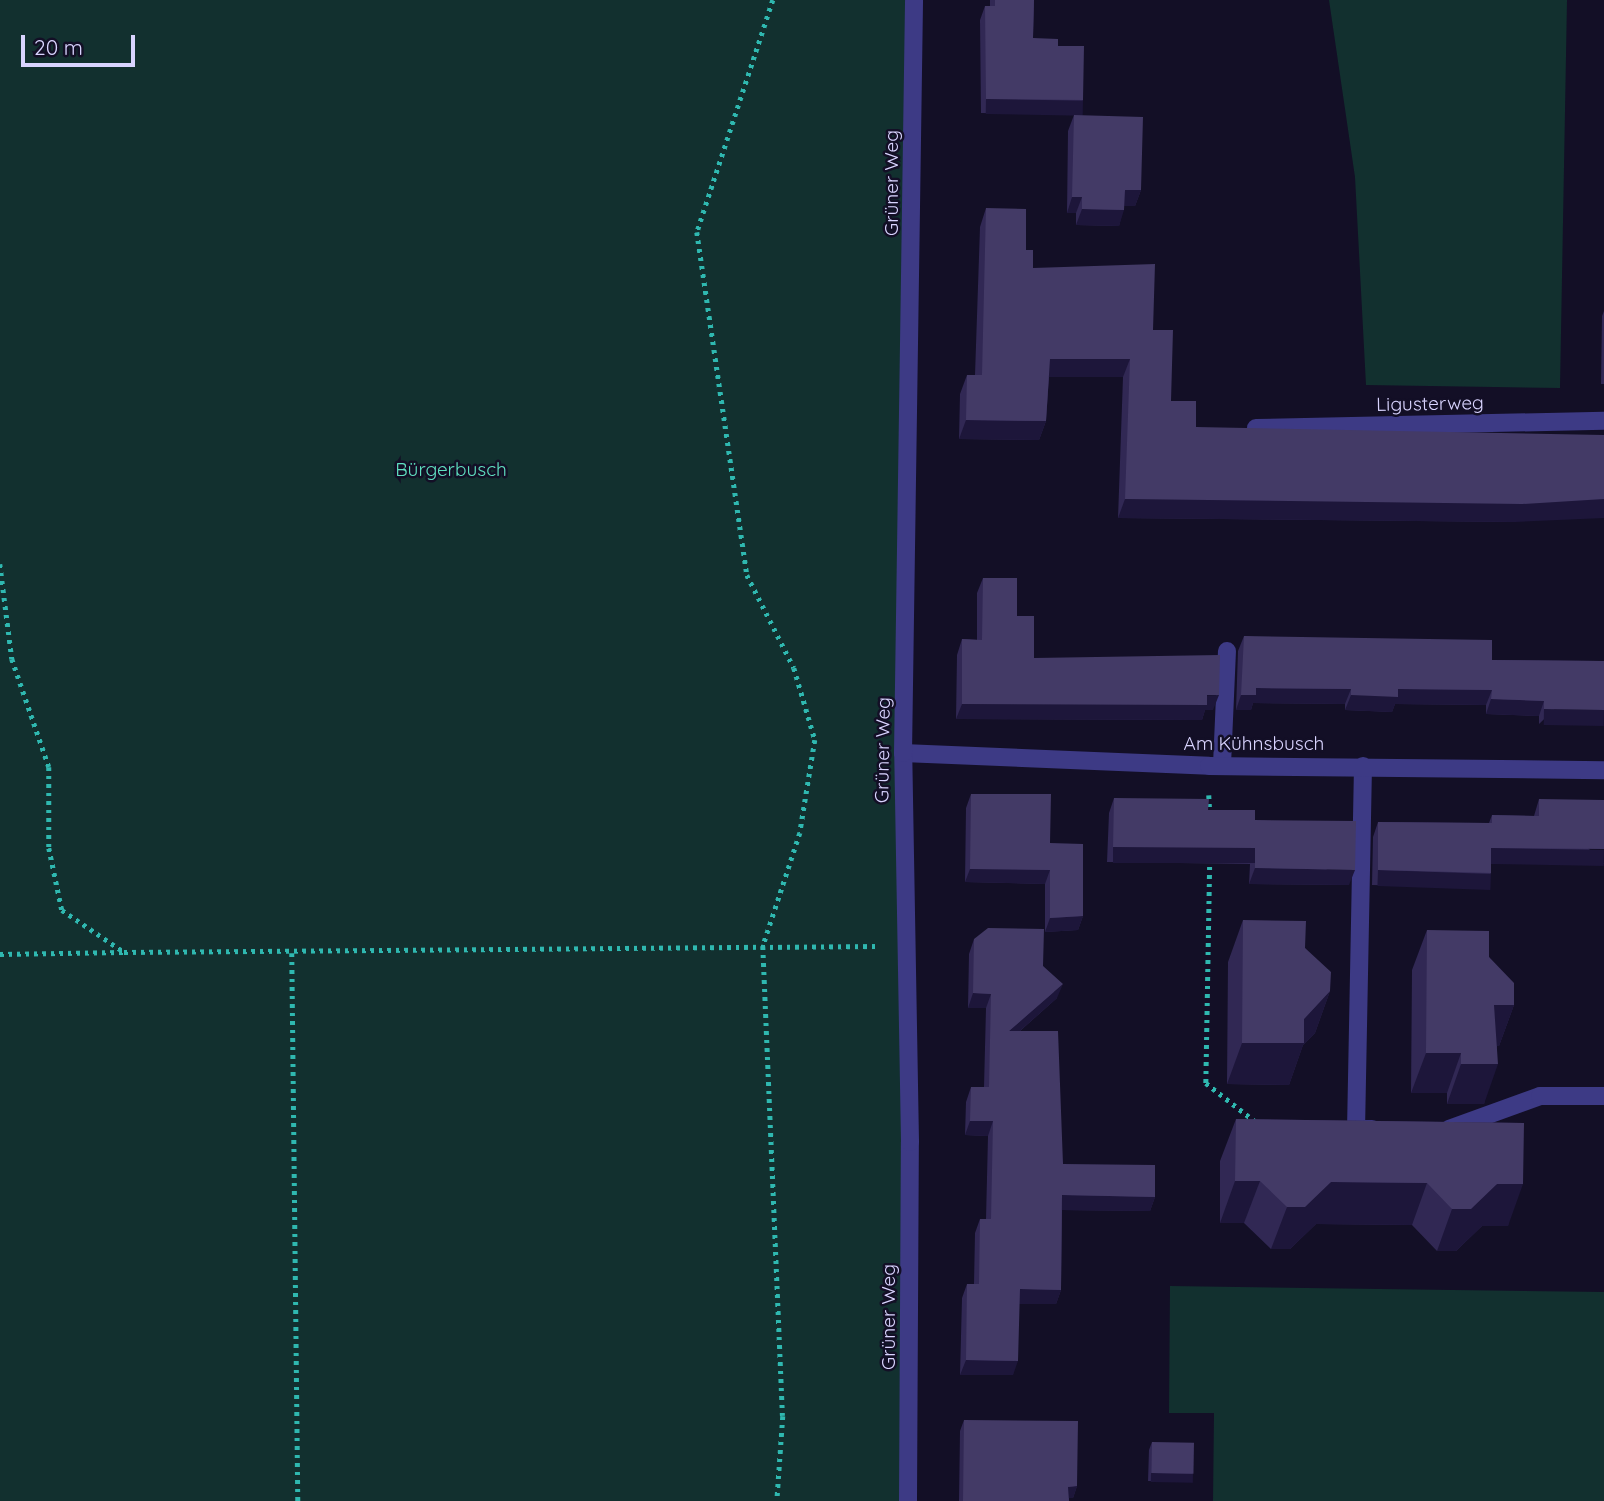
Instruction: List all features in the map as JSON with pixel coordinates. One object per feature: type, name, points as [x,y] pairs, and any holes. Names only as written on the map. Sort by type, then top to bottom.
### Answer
[{"type":"street","name":"Grüner Weg","points":[[908,1501],[911,1142],[904,946],[903,753],[914,0]]},
{"type":"street","name":"Ligusterweg","points":[[1256,429],[1604,421]]},
{"type":"street","points":[[1216,766],[1227,651]]},
{"type":"street","name":"Am Kühnsbusch","points":[[903,753],[1216,766],[1604,770]]},
{"type":"street","points":[[1363,766],[1356,1129],[1397,1129]]},
{"type":"street","points":[[1425,1129],[1452,1129],[1540,1096],[1604,1096]]},
{"type":"path","points":[[773,0],[697,232],[747,575],[794,668],[815,740],[800,833],[763,946],[783,1416],[777,1501]]},
{"type":"path","points":[[0,564],[12,659],[50,767],[49,848],[62,910],[124,953]]},
{"type":"path","points":[[1210,829],[1216,766]]},
{"type":"path","points":[[1210,853],[1206,1083],[1261,1126]]},
{"type":"path","points":[[0,954],[904,946]]},
{"type":"path","points":[[292,953],[298,1501]]},
{"type":"green space","name":"Bürgerbusch","points":[[0,0],[908,0],[908,1501],[0,1501]]},
{"type":"green space","points":[[1329,0],[1567,0],[1560,388],[1366,385],[1355,177]]},
{"type":"green space","points":[[1170,1286],[1604,1292],[1604,1501],[1213,1501],[1214,1413],[1169,1413]]},
{"type":"building","points":[[995,0],[1034,0],[1033,38],[1058,39],[1058,46],[1084,46],[1083,100],[986,99],[985,6],[995,6]]},
{"type":"building","points":[[1074,115],[1143,117],[1141,190],[1125,190],[1124,210],[1082,209],[1082,197],[1072,197]]},
{"type":"building","points":[[986,208],[1026,209],[1026,250],[1033,250],[1033,268],[1155,264],[1153,330],[1173,330],[1171,401],[1196,401],[1196,427],[1604,435],[1604,499],[1522,504],[1125,499],[1130,359],[1050,359],[1046,421],[966,420],[967,375],[982,375]]},
{"type":"building","points":[[983,578],[1017,578],[1017,616],[1034,616],[1034,658],[1220,655],[1219,695],[1207,695],[1207,705],[962,704],[962,639],[982,640]]},
{"type":"building","points":[[1244,636],[1492,640],[1492,660],[1604,661],[1604,710],[1544,709],[1544,701],[1491,699],[1492,690],[1398,689],[1398,697],[1351,695],[1351,689],[1256,688],[1256,695],[1241,695]]},
{"type":"building","points":[[971,794],[1051,794],[1050,843],[1083,844],[1083,916],[1050,918],[1050,870],[970,869]]},
{"type":"building","points":[[1114,798],[1209,799],[1208,810],[1255,810],[1255,820],[1356,821],[1355,870],[1255,868],[1255,848],[1113,847]]},
{"type":"building","points":[[1539,799],[1604,800],[1604,849],[1491,848],[1491,873],[1378,870],[1378,822],[1492,823],[1492,815],[1539,816]]},
{"type":"building","points":[[1243,920],[1306,921],[1305,948],[1331,972],[1330,991],[1304,1019],[1304,1043],[1242,1043]]},
{"type":"building","points":[[988,928],[1044,929],[1043,966],[1063,984],[1009,1031],[1058,1031],[1063,1164],[1155,1165],[1155,1197],[1062,1195],[1061,1290],[1020,1289],[1018,1361],[966,1360],[967,1284],[979,1284],[980,1219],[991,1219],[993,1121],[970,1121],[971,1087],[989,1087],[991,994],[973,993],[974,939]]},
{"type":"building","points":[[1427,930],[1489,931],[1489,957],[1514,983],[1514,1005],[1494,1005],[1498,1064],[1461,1064],[1461,1053],[1426,1053]]},
{"type":"building","points":[[1236,1119],[1524,1123],[1523,1184],[1497,1184],[1471,1209],[1452,1209],[1427,1183],[1331,1182],[1305,1207],[1287,1207],[1260,1181],[1235,1181]]},
{"type":"building","points":[[964,1420],[1078,1421],[1077,1486],[1068,1487],[1069,1501],[963,1501]]},
{"type":"building","points":[[1152,1442],[1194,1443],[1193,1474],[1151,1473]]}]
